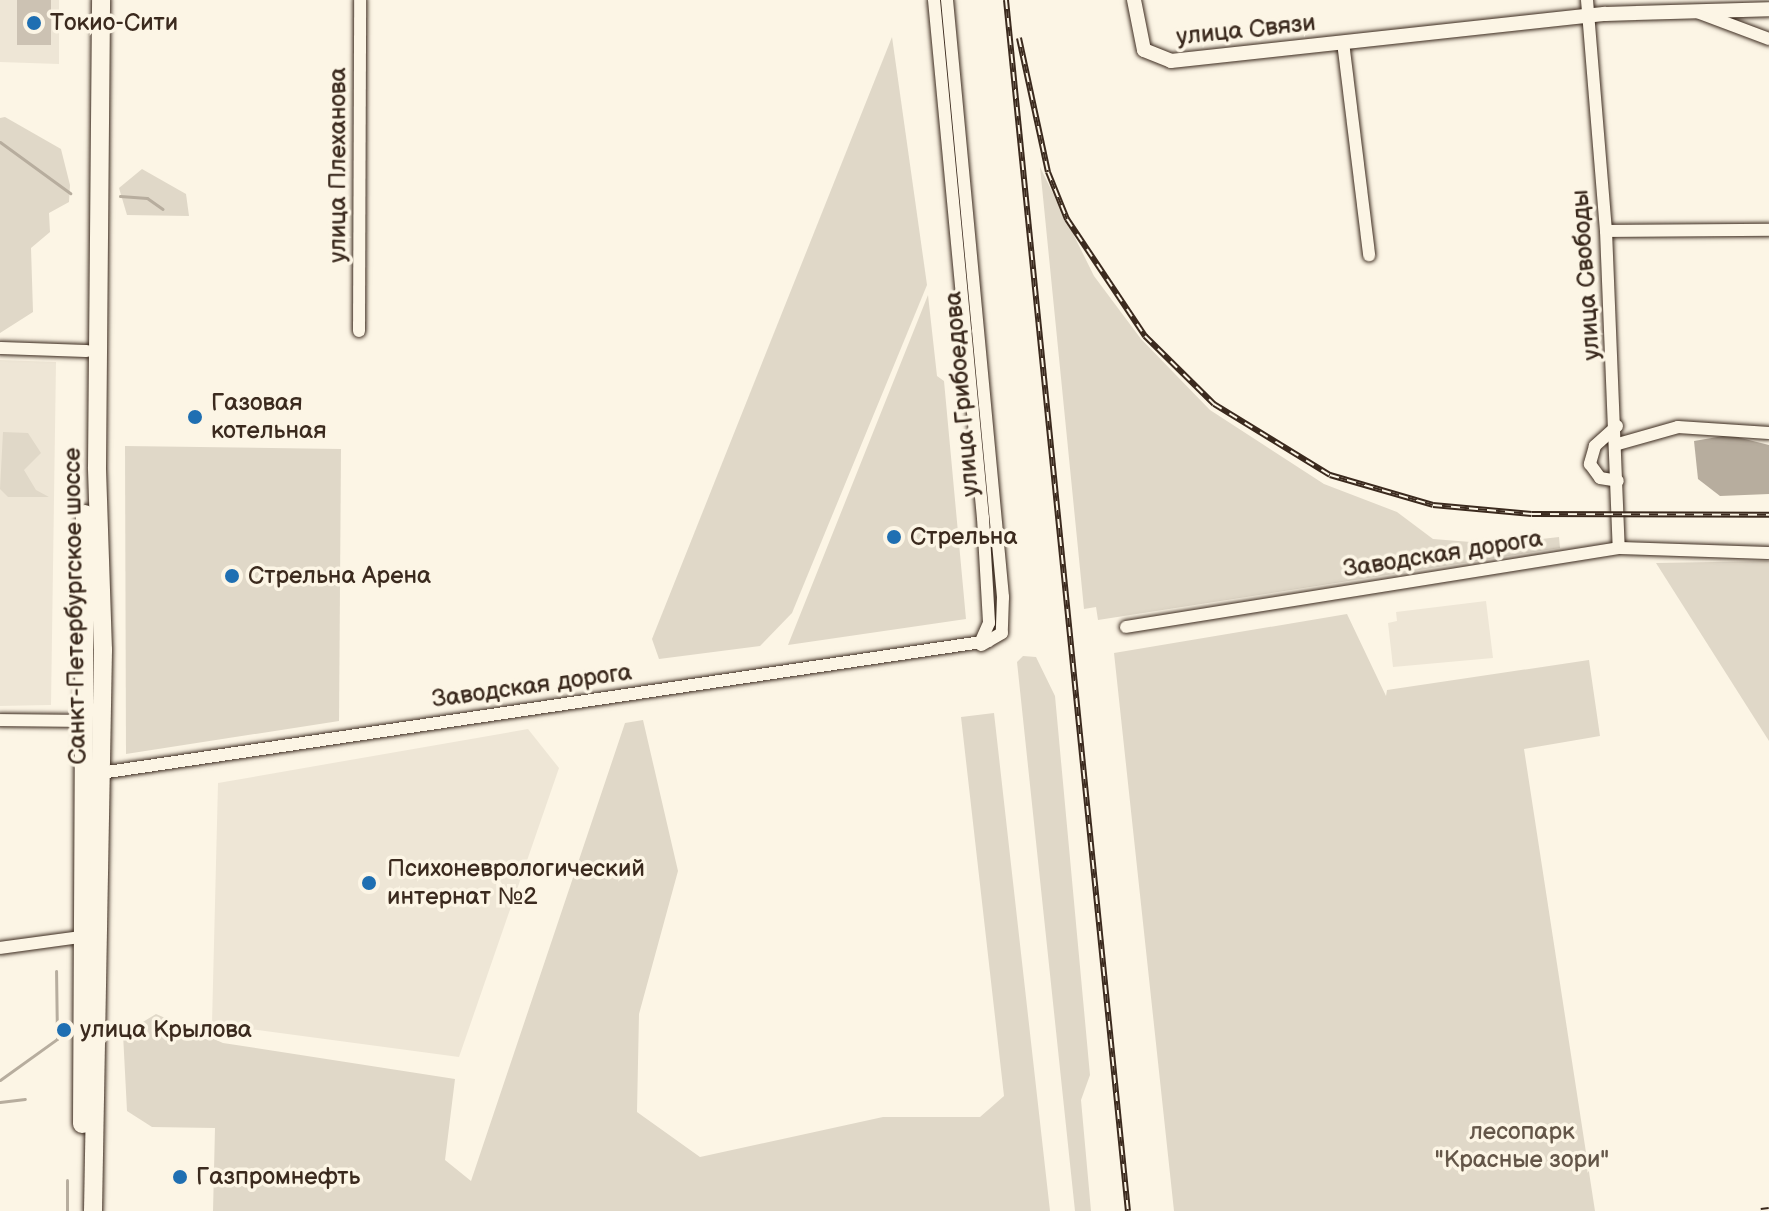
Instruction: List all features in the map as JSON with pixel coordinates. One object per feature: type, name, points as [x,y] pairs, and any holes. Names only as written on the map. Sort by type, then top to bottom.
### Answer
[{"type":"main road","name":"Санкт-Петербургское шоссе","points":[[89,0],[84,721],[92,774]]},
{"type":"main road","name":"Санкт-Петербургское шоссе","points":[[81,1211],[90,936],[101,0]]},
{"type":"main road","name":"Санкт-Петербургское шоссе","points":[[90,936],[93,1211]]},
{"type":"street","name":"улица Плеханова","points":[[359,331],[360,0]]},
{"type":"street","name":"улица Грибоедова","points":[[934,0],[983,518],[989,623],[983,643]]},
{"type":"street","name":"улица Грибоедова","points":[[947,0],[1003,597],[1002,633],[983,643]]},
{"type":"street","name":"улица Связи","points":[[1134,0],[1144,50],[1171,61],[1588,16],[1769,9]]},
{"type":"street","name":"улица Свободы","points":[[1587,0],[1606,231],[1618,444],[1619,548]]},
{"type":"street","name":"улица Связи","points":[[1690,10],[1769,39]]},
{"type":"street","points":[[1343,42],[1369,255]]},
{"type":"street","points":[[1606,231],[1769,230]]},
{"type":"street","points":[[0,348],[87,351]]},
{"type":"street","points":[[1617,426],[1595,446],[1590,464],[1600,478],[1618,481]]},
{"type":"street","points":[[1618,444],[1678,427],[1769,433]]},
{"type":"street","name":"Заводская дорога","points":[[1126,627],[1619,548],[1769,553]]},
{"type":"street","name":"Заводская дорога","points":[[92,774],[983,643]]},
{"type":"street","points":[[0,720],[84,721]]},
{"type":"street","points":[[0,948],[90,936]]},
{"type":"shaded area","points":[[0,0],[59,0],[59,64],[0,62]]},
{"type":"shaded area","points":[[0,360],[56,362],[51,705],[0,706]]},
{"type":"shaded area","points":[[1729,435],[1769,445],[1769,494],[1720,496],[1698,479],[1694,441]]},
{"type":"shaded area","points":[[1486,601],[1493,658],[1393,667],[1388,623],[1397,621],[1396,612]]},
{"type":"shaded area","name":"Психоневрологический интернат №2","points":[[528,729],[559,768],[459,1057],[212,1024],[218,783]]},
{"type":"green space","points":[[892,37],[927,285],[792,613],[760,646],[659,659],[652,639]]},
{"type":"green space","points":[[5,117],[61,149],[70,185],[69,202],[49,213],[50,232],[31,248],[33,312],[0,333],[0,118]]},
{"type":"green space","points":[[1040,167],[1094,276],[1141,339],[1210,410],[1324,484],[1397,512],[1433,539],[1496,544],[1559,537],[1560,548],[1098,620],[1096,607],[1084,609]]},
{"type":"green space","points":[[142,169],[186,194],[189,216],[127,215],[119,188]]},
{"type":"green space","name":"Стрельна","points":[[928,295],[937,376],[944,381],[966,619],[788,645]]},
{"type":"green space","points":[[3,432],[28,433],[41,453],[24,470],[36,490],[49,497],[8,497],[0,489]]},
{"type":"green space","name":"Стрельна Арена","points":[[125,446],[341,449],[339,721],[126,754]]},
{"type":"green space","points":[[1769,561],[1769,741],[1656,563]]},
{"type":"green space","name":"лесопарк \"Красные зори\"","points":[[1347,614],[1386,696],[1387,690],[1589,660],[1600,736],[1524,749],[1595,1211],[1174,1211],[1114,653]]},
{"type":"green space","points":[[1023,656],[1036,657],[1055,696],[1090,1075],[1081,1100],[1091,1211],[1075,1211],[1017,662]]},
{"type":"green space","points":[[994,713],[1050,1211],[213,1211],[215,1128],[152,1127],[127,1111],[123,1034],[156,1014],[223,1043],[455,1079],[445,1160],[471,1181],[625,723],[643,720],[678,871],[639,1014],[637,1112],[700,1157],[883,1117],[980,1117],[1004,1096],[961,717]]},
{"type":"building","name":"Токио-Сити","points":[[17,0],[51,0],[51,45],[17,45]]},
{"type":"waterway","points":[[0,142],[70,193]]},
{"type":"waterway","points":[[120,196],[147,198],[163,209]]},
{"type":"waterway","points":[[0,1080],[57,1039],[56,971]]},
{"type":"waterway","points":[[0,1102],[25,1099]]},
{"type":"waterway","points":[[67,1180],[67,1211]]},
{"type":"railway","points":[[1006,0],[1128,1211]]},
{"type":"railway","points":[[1019,38],[1048,172],[1067,219],[1145,336],[1214,404],[1330,475],[1433,505],[1532,514],[1769,515]]},
{"type":"railway","points":[[1761,1211],[1769,1210]]},
{"type":"place","name":"Токио-Сити","points":[[34,23]]},
{"type":"place","name":"Газовая котельная","points":[[195,417]]},
{"type":"place","name":"Стрельна","points":[[894,537]]},
{"type":"place","name":"Стрельна Арена","points":[[232,576]]},
{"type":"place","name":"Психоневрологический интернат №2","points":[[369,883]]},
{"type":"place","name":"улица Крылова","points":[[64,1030]]},
{"type":"place","name":"Газпромнефть","points":[[180,1177]]}]
